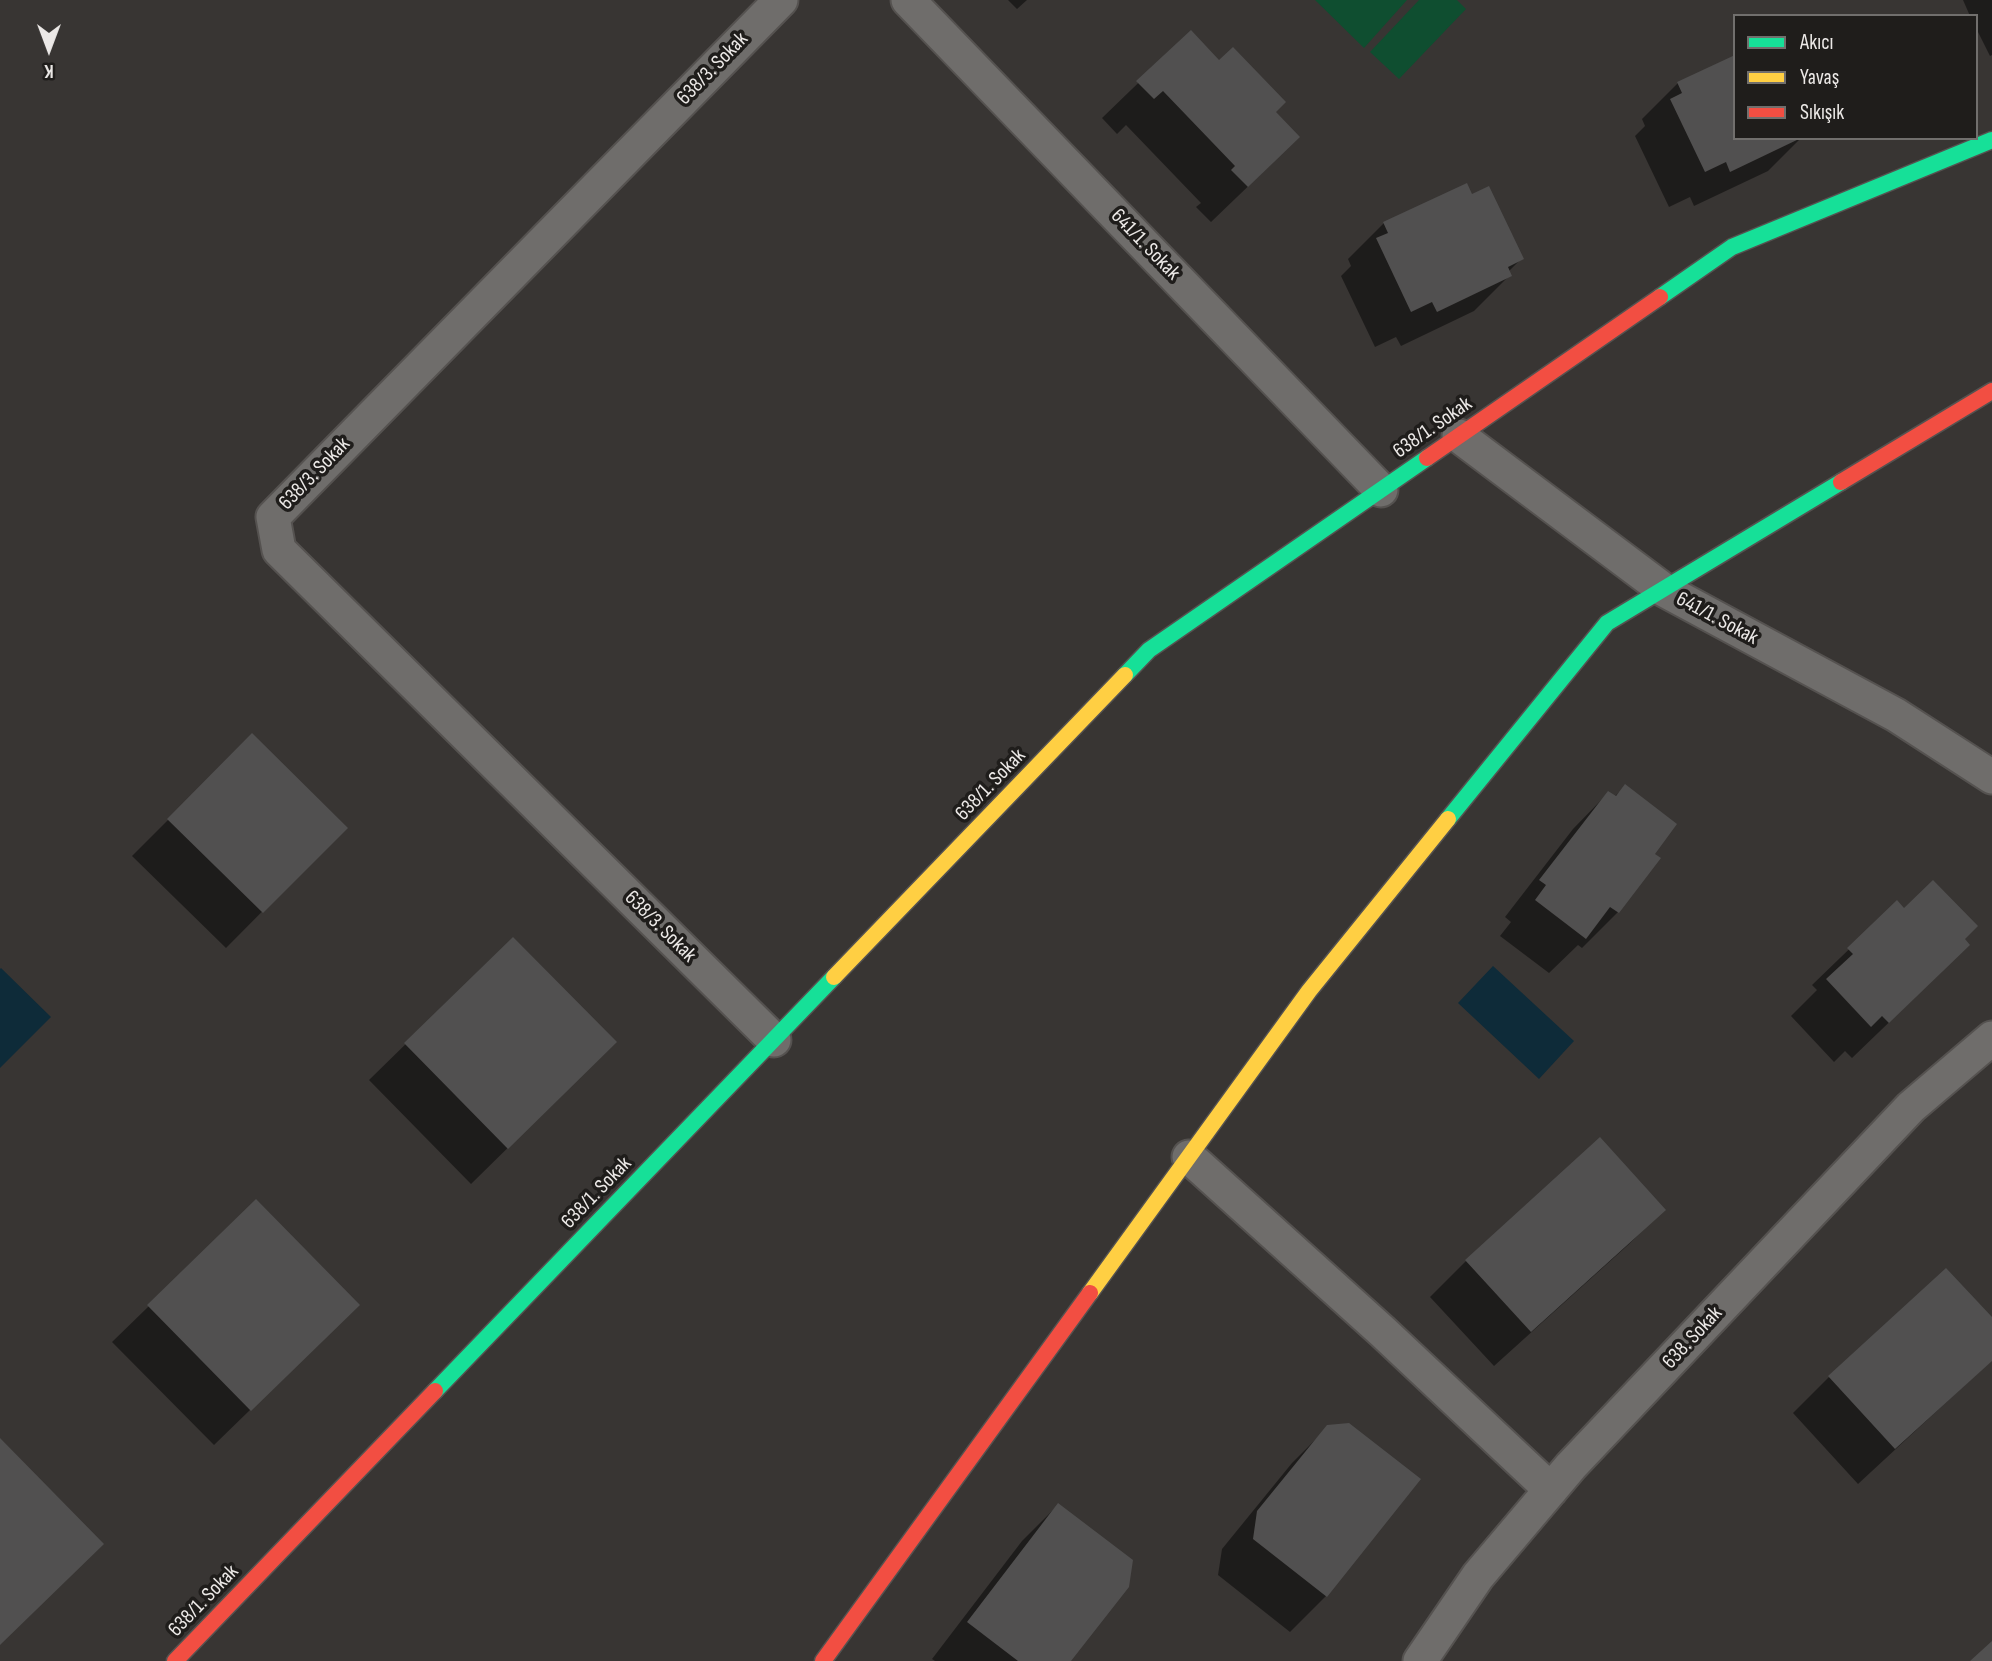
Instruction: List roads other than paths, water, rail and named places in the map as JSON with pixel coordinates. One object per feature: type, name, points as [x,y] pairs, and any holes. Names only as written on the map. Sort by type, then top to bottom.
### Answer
[{"type":"street","name":"638/3. Sokak","points":[[774,1040],[279,551],[273,517],[781,0]]},
{"type":"street","name":"641/1. Sokak","points":[[908,0],[1381,490]]},
{"type":"street","name":"638/1. Sokak","points":[[176,1661],[1149,650],[1732,247],[1992,140]]},
{"type":"street","points":[[823,1661],[1309,990],[1607,623],[1992,391]]},
{"type":"street","name":"641/1. Sokak","points":[[1459,436],[1664,590],[1896,715],[1992,777]]},
{"type":"street","name":"638. Sokak","points":[[1420,1661],[1478,1576],[1551,1490],[1911,1107],[1992,1038]]},
{"type":"street","points":[[1189,1157],[1551,1490]]},
{"type":"water","points":[[1493,966],[1574,1041],[1539,1079],[1458,1003]]},
{"type":"water","points":[[0,969],[51,1017],[0,1068]]}]
